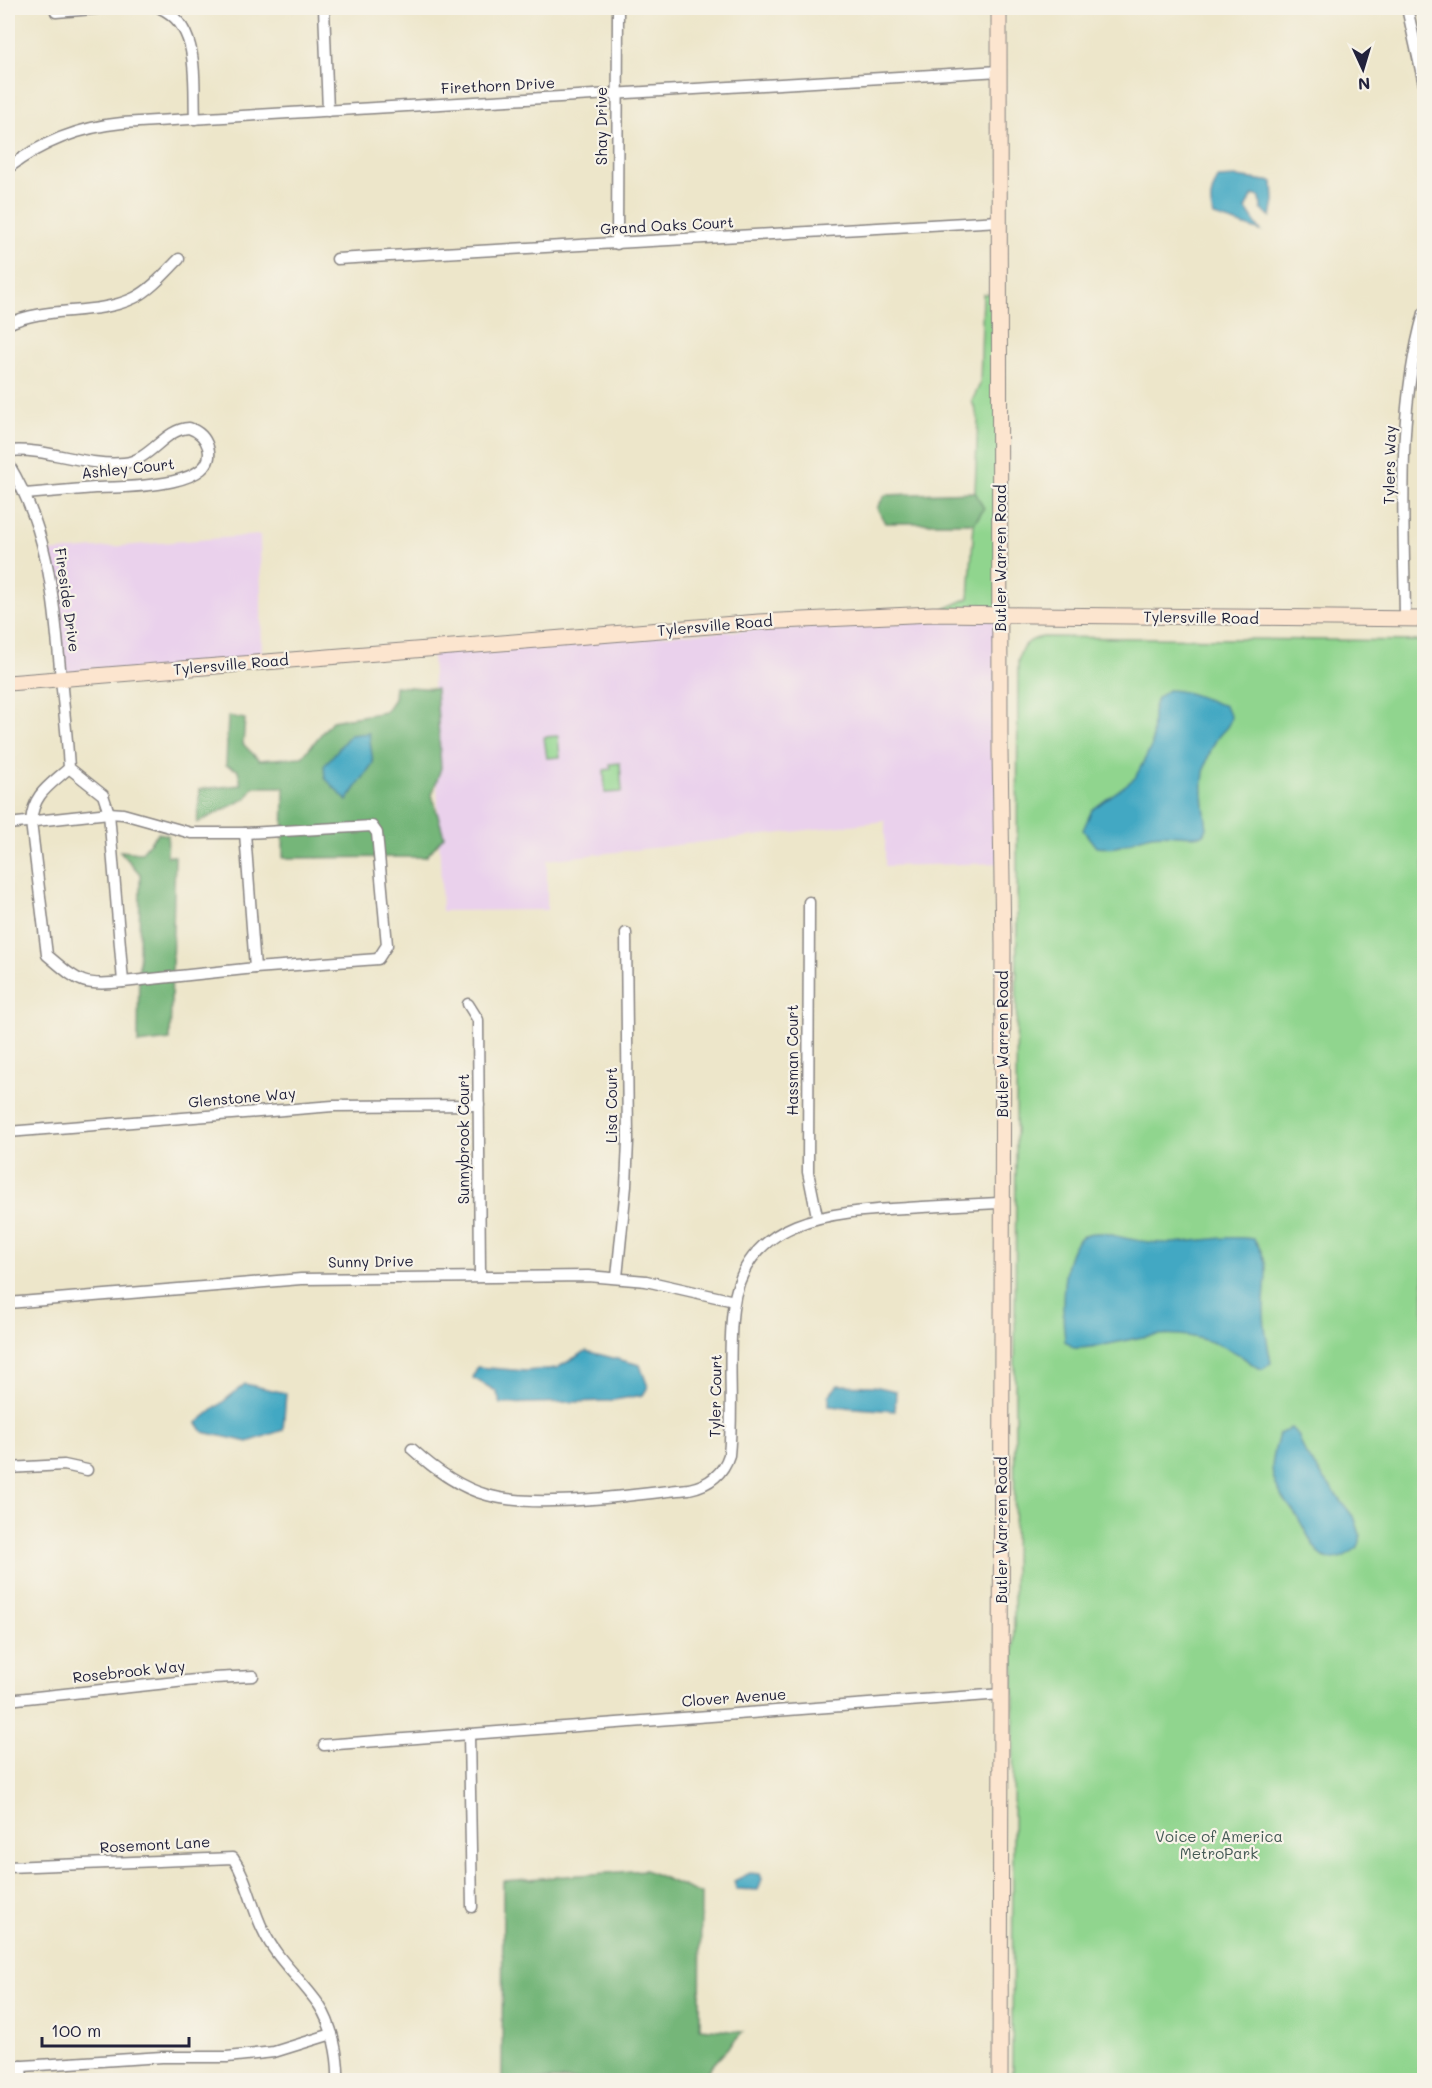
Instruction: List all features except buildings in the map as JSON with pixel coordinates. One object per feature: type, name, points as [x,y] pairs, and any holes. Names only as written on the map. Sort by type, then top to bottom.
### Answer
[{"type":"main road","name":"Butler Warren Road","points":[[999,8],[1002,1203],[1000,2080]]},
{"type":"main road","name":"Tylersville Road","points":[[8,683],[874,615],[1425,619]]},
{"type":"street","points":[[56,12],[105,8]]},
{"type":"street","points":[[160,8],[178,20],[189,40],[195,118]]},
{"type":"street","points":[[324,8],[328,111]]},
{"type":"street","name":"Shay Drive","points":[[617,244],[618,8]]},
{"type":"street","points":[[1407,8],[1425,84]]},
{"type":"street","name":"Firethorn Drive","points":[[8,168],[45,144],[86,129],[122,123],[1000,71]]},
{"type":"street","name":"Grand Oaks Court","points":[[337,259],[1000,221]]},
{"type":"street","points":[[8,324],[47,312],[121,303],[141,294],[179,259]]},
{"type":"street","name":"Tylers Way","points":[[1405,619],[1405,413],[1410,369],[1425,313]]},
{"type":"street","name":"Ashley Court","points":[[8,451],[27,451],[104,463],[126,463],[147,455],[176,431],[189,428],[202,435],[209,448],[209,455],[202,468],[176,481],[25,494]]},
{"type":"street","name":"Fireside Drive","points":[[8,463],[25,494],[44,544],[50,572],[69,768]]},
{"type":"street","points":[[8,824],[31,822],[109,813],[123,814],[191,833],[245,833],[372,826],[377,834],[387,945],[378,958],[255,968],[92,986],[74,977],[47,955],[31,822],[32,805],[38,796],[69,768],[104,795],[109,813],[123,982]]},
{"type":"street","points":[[245,833],[255,968]]},
{"type":"street","name":"Hassman Court","points":[[809,902],[808,1172],[817,1216]]},
{"type":"street","name":"Lisa Court","points":[[617,1277],[628,1141],[626,933]]},
{"type":"street","name":"Sunnybrook Court","points":[[468,1004],[478,1020],[480,1276]]},
{"type":"street","name":"Glenstone Way","points":[[8,1132],[333,1106],[479,1105]]},
{"type":"street","name":"Tyler Court","points":[[412,1449],[453,1480],[479,1492],[507,1499],[550,1500],[689,1489],[703,1485],[720,1473],[729,1455],[734,1301],[745,1273],[762,1248],[785,1229],[817,1216],[876,1210],[1002,1203]]},
{"type":"street","name":"Sunny Drive","points":[[8,1303],[301,1279],[480,1276],[617,1277],[734,1301]]},
{"type":"street","points":[[8,1468],[64,1465],[87,1470]]},
{"type":"street","name":"Rosebrook Way","points":[[8,1700],[214,1678],[254,1677]]},
{"type":"street","name":"Clover Avenue","points":[[324,1745],[1002,1694]]},
{"type":"street","points":[[469,1734],[472,1907]]},
{"type":"street","name":"Rosemont Lane","points":[[8,1867],[233,1858],[243,1872],[263,1932],[283,1962],[320,2006],[332,2034],[338,2080]]},
{"type":"street","points":[[8,2067],[162,2057],[227,2057],[274,2052],[332,2034]]},
{"type":"street","points":[[21,2066],[22,2080]]},
{"type":"shaded area","points":[[260,535],[262,662],[61,678],[46,552]]},
{"type":"shaded area","points":[[1001,615],[1003,863],[885,866],[885,821],[547,860],[547,910],[442,911],[432,649]]},
{"type":"green space","points":[[1001,293],[1001,615],[933,614],[969,598],[974,523],[984,509],[975,492],[978,418],[972,401],[980,384],[983,294]]},
{"type":"green space","points":[[975,492],[984,509],[974,523],[885,523],[877,508],[885,495]]},
{"type":"green space","name":"Voice of America MetroPark","points":[[1043,637],[1424,641],[1424,2080],[1012,2080],[1018,662],[1026,645]]},
{"type":"green space","points":[[395,686],[436,689],[441,768],[432,795],[444,836],[426,857],[283,858],[284,787],[253,787],[247,798],[197,823],[200,789],[241,785],[238,770],[226,765],[228,716],[245,719],[243,744],[259,760],[302,757],[332,721],[385,712],[394,699]]},
{"type":"green space","points":[[558,736],[560,757],[547,758],[544,737]]},
{"type":"green space","points":[[620,763],[622,792],[605,793],[604,770],[611,769],[610,764]]},
{"type":"green space","points":[[158,833],[168,835],[167,856],[175,856],[170,1040],[138,1044],[140,874],[120,851],[141,853]]},
{"type":"green space","points":[[645,1870],[701,1894],[700,2028],[743,2032],[699,2080],[502,2080],[503,1881]]},
{"type":"water","points":[[1237,177],[1273,182],[1274,201],[1271,217],[1261,209],[1260,197],[1253,195],[1246,209],[1261,231],[1214,216],[1211,197],[1218,178]]},
{"type":"water","points":[[1168,690],[1190,693],[1225,706],[1231,717],[1229,724],[1210,751],[1206,762],[1203,794],[1207,828],[1203,835],[1151,835],[1120,846],[1096,847],[1083,830],[1092,810],[1135,778],[1152,745],[1153,711],[1157,698]]},
{"type":"water","points":[[369,733],[373,763],[347,801],[325,778],[324,766],[350,735]]},
{"type":"water","points":[[1104,1233],[1138,1241],[1165,1243],[1224,1238],[1254,1239],[1266,1265],[1264,1321],[1271,1363],[1263,1369],[1225,1347],[1188,1336],[1159,1335],[1074,1348],[1065,1341],[1063,1299],[1066,1267],[1070,1253],[1085,1235]]},
{"type":"water","points":[[586,1351],[640,1365],[648,1387],[643,1395],[608,1401],[501,1404],[496,1391],[473,1378],[477,1367],[526,1371],[557,1368]]},
{"type":"water","points":[[245,1384],[286,1393],[283,1430],[248,1442],[203,1432],[197,1423]]},
{"type":"water","points":[[838,1385],[874,1386],[896,1391],[895,1411],[829,1406],[829,1395]]},
{"type":"water","points":[[1291,1428],[1298,1435],[1306,1455],[1355,1519],[1360,1534],[1358,1547],[1337,1559],[1322,1556],[1317,1550],[1275,1483],[1272,1465],[1279,1434]]},
{"type":"water","points":[[750,1873],[760,1874],[762,1879],[758,1890],[736,1889],[734,1881]]}]
